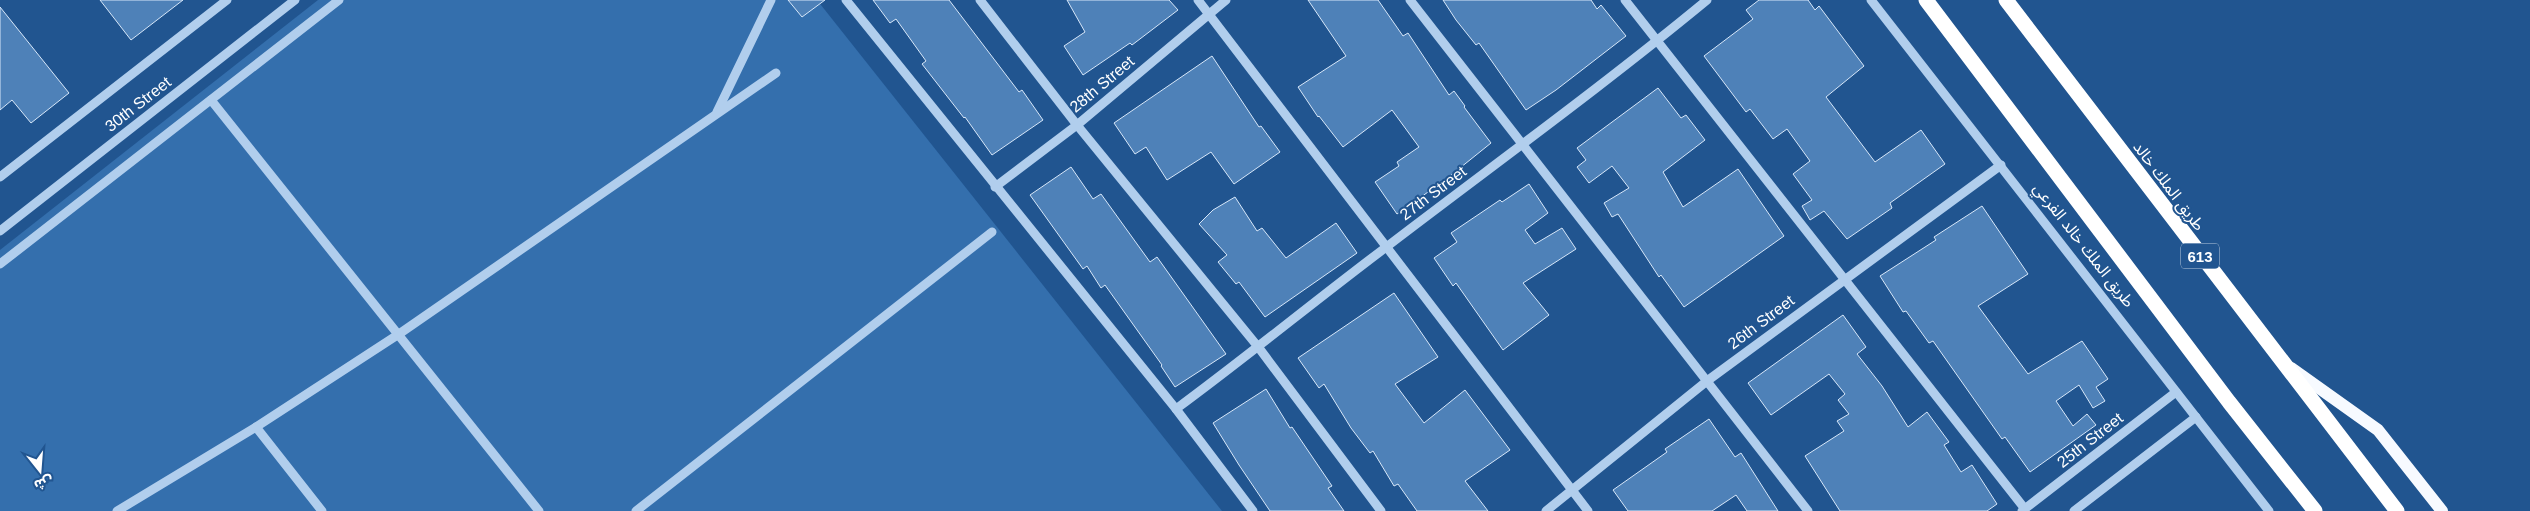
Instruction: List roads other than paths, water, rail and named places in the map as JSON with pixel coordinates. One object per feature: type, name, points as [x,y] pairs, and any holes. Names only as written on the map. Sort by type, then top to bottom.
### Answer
[{"type":"highway","points":[[1926,0],[2229,402],[2315,511]]},
{"type":"highway","name":"طريق الملك خالد","points":[[2006,0],[2278,358],[2397,511]]},
{"type":"main road","points":[[2278,358],[2378,430],[2442,511]]},
{"type":"street","name":"30th Street","points":[[0,177],[227,0]]},
{"type":"street","name":"30th Street","points":[[0,231],[295,0]]},
{"type":"street","points":[[0,264],[339,0]]},
{"type":"street","points":[[716,114],[771,0]]},
{"type":"street","points":[[846,0],[1176,410],[1253,511]]},
{"type":"street","points":[[980,0],[1077,125],[1259,348],[1381,511]]},
{"type":"street","points":[[1198,0],[1588,511]]},
{"type":"street","name":"28th Street","points":[[995,187],[1077,125],[1226,0]]},
{"type":"street","points":[[1410,0],[1808,511]]},
{"type":"street","points":[[1626,0],[2023,510]]},
{"type":"street","name":"27th Street","points":[[1176,410],[1259,348],[1386,246],[1657,41],[1707,0]]},
{"type":"street","name":"طريق الملك خالد الفرعي","points":[[1871,0],[2269,511]]},
{"type":"street","points":[[117,511],[256,427],[399,334],[776,72]]},
{"type":"street","points":[[211,100],[539,511]]},
{"type":"street","name":"26th Street","points":[[1546,511],[1707,381],[2001,165]]},
{"type":"street","points":[[636,511],[992,232]]},
{"type":"street","name":"25th Street","points":[[2023,510],[2176,392]]},
{"type":"street","points":[[2074,511],[2196,417]]},
{"type":"street","points":[[256,427],[322,511]]}]
